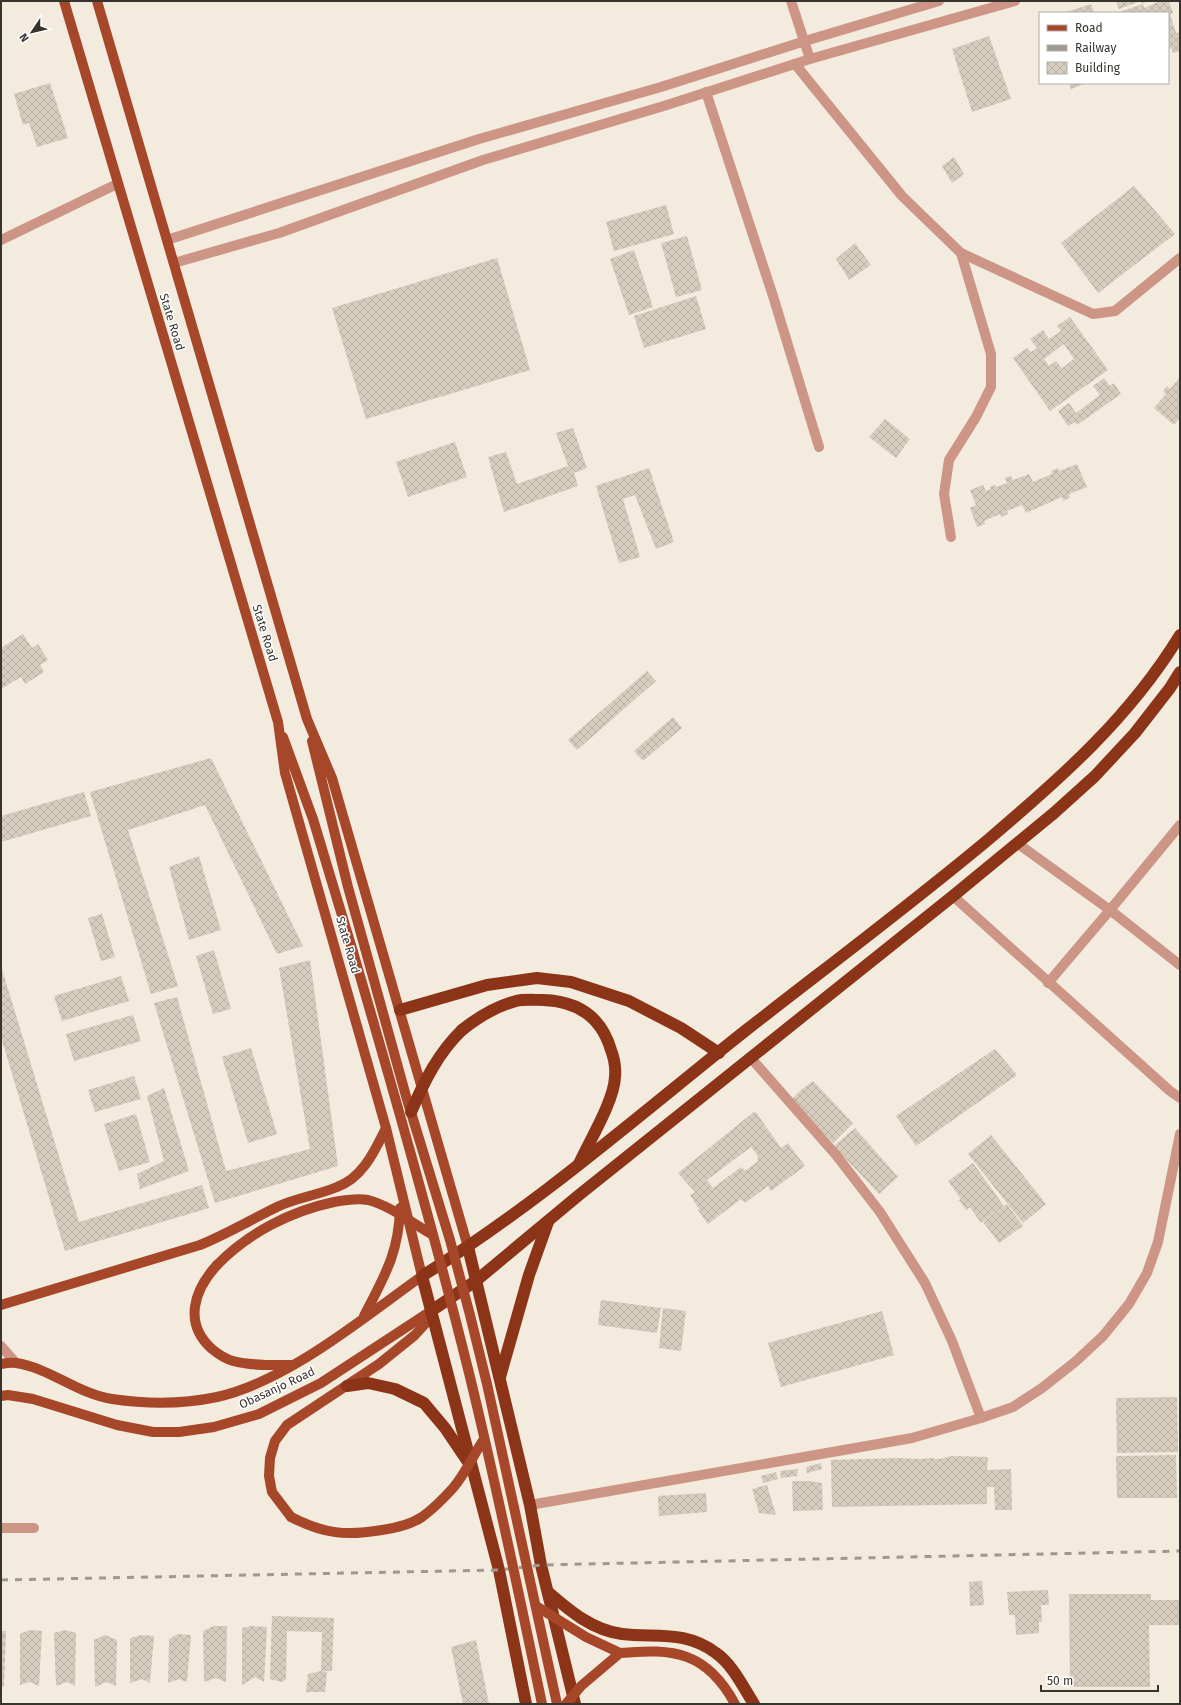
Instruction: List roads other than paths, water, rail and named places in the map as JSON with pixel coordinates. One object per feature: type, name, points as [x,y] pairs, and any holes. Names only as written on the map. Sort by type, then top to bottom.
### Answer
[{"type":"highway","points":[[526,1704],[499,1570],[422,1276],[468,1247],[578,1166],[719,1053],[935,884],[1045,792],[1083,756],[1127,709],[1162,665],[1180,635]]},
{"type":"highway","points":[[431,1311],[477,1280],[750,1057],[953,896],[1054,813],[1095,776],[1135,733],[1170,688],[1180,672]]},
{"type":"highway","points":[[400,1010],[487,985],[537,978],[571,982],[629,1001],[681,1028],[719,1053]]},
{"type":"highway","points":[[411,1112],[432,1068],[454,1037],[473,1021],[516,1001],[552,1000],[569,1003],[581,1008],[602,1028],[615,1060],[616,1076],[612,1093],[578,1166]]},
{"type":"highway","points":[[500,1378],[529,1275],[548,1222]]},
{"type":"highway","points":[[468,1247],[530,1505],[548,1592],[575,1704]]},
{"type":"highway","points":[[347,1386],[368,1383],[395,1389],[424,1403],[445,1428],[473,1471]]},
{"type":"highway","points":[[548,1592],[576,1616],[600,1628],[621,1634],[683,1637],[700,1643],[717,1653],[727,1664],[754,1704]]},
{"type":"main road","name":"State Road","points":[[64,1],[117,184],[278,722],[285,773],[386,1128],[422,1276]]},
{"type":"main road","name":"State Road","points":[[98,1],[307,719],[332,778],[468,1247]]},
{"type":"main road","points":[[307,719],[348,887],[411,1112],[450,1240],[470,1314],[487,1384],[557,1704]]},
{"type":"main road","points":[[278,722],[313,819],[353,952],[433,1235],[456,1322],[484,1439],[542,1704]]},
{"type":"main road","points":[[1,1305],[200,1246],[281,1205],[339,1187],[356,1175],[370,1160],[386,1128]]},
{"type":"main road","points":[[363,1318],[394,1254],[399,1229],[400,1188]]},
{"type":"main road","points":[[291,1365],[254,1364],[232,1361],[217,1353],[206,1343],[199,1332],[194,1317],[195,1304],[200,1288],[210,1273],[229,1252],[275,1222],[299,1211],[349,1199],[367,1200],[389,1208],[433,1235]]},
{"type":"main road","name":"Obasanjo Road","points":[[1,1364],[15,1362],[38,1370],[80,1389],[110,1399],[149,1402],[187,1401],[217,1397],[267,1379],[308,1356],[422,1276]]},
{"type":"main road","points":[[431,1311],[425,1324],[415,1335],[379,1364],[287,1425],[275,1441],[270,1458],[268,1476],[272,1492],[291,1517],[307,1525],[328,1531],[352,1534],[400,1527],[421,1517],[444,1497],[454,1486],[484,1439]]},
{"type":"main road","name":"Obasanjo Road","points":[[1,1396],[8,1394],[117,1425],[153,1432],[179,1432],[214,1428],[258,1414],[321,1383],[431,1311]]},
{"type":"main road","points":[[536,1606],[586,1637],[620,1653],[648,1650],[666,1651],[690,1657],[707,1668],[720,1681],[735,1704]]},
{"type":"main road","points":[[566,1704],[580,1686],[620,1653]]},
{"type":"street","points":[[791,1],[810,59]]},
{"type":"street","points":[[167,240],[479,139],[662,87],[804,41],[939,1]]},
{"type":"street","points":[[174,263],[279,233],[483,160],[810,59],[1015,1]]},
{"type":"street","points":[[795,64],[902,196],[961,253],[1093,314],[1115,311],[1180,258]]},
{"type":"street","points":[[706,92],[773,296],[819,447]]},
{"type":"street","points":[[1,240],[117,184]]},
{"type":"street","points":[[951,537],[944,494],[949,460],[976,416],[991,387],[991,354],[961,253]]},
{"type":"street","points":[[1048,983],[1180,825]]},
{"type":"street","points":[[1016,843],[1110,910],[1180,965]]},
{"type":"street","points":[[953,896],[1048,983],[1170,1091],[1180,1098]]},
{"type":"street","points":[[750,1057],[836,1155],[880,1212],[925,1283],[952,1341],[980,1418]]},
{"type":"street","points":[[530,1505],[912,1438],[1013,1407],[1042,1388],[1075,1362],[1103,1336],[1129,1304],[1147,1273],[1158,1242],[1180,1134]]},
{"type":"street","points":[[1,1346],[15,1362]]},
{"type":"street","points":[[1,1528],[34,1528]]},
{"type":"railway","points":[[1,1580],[499,1570],[541,1565],[1180,1551]]}]
